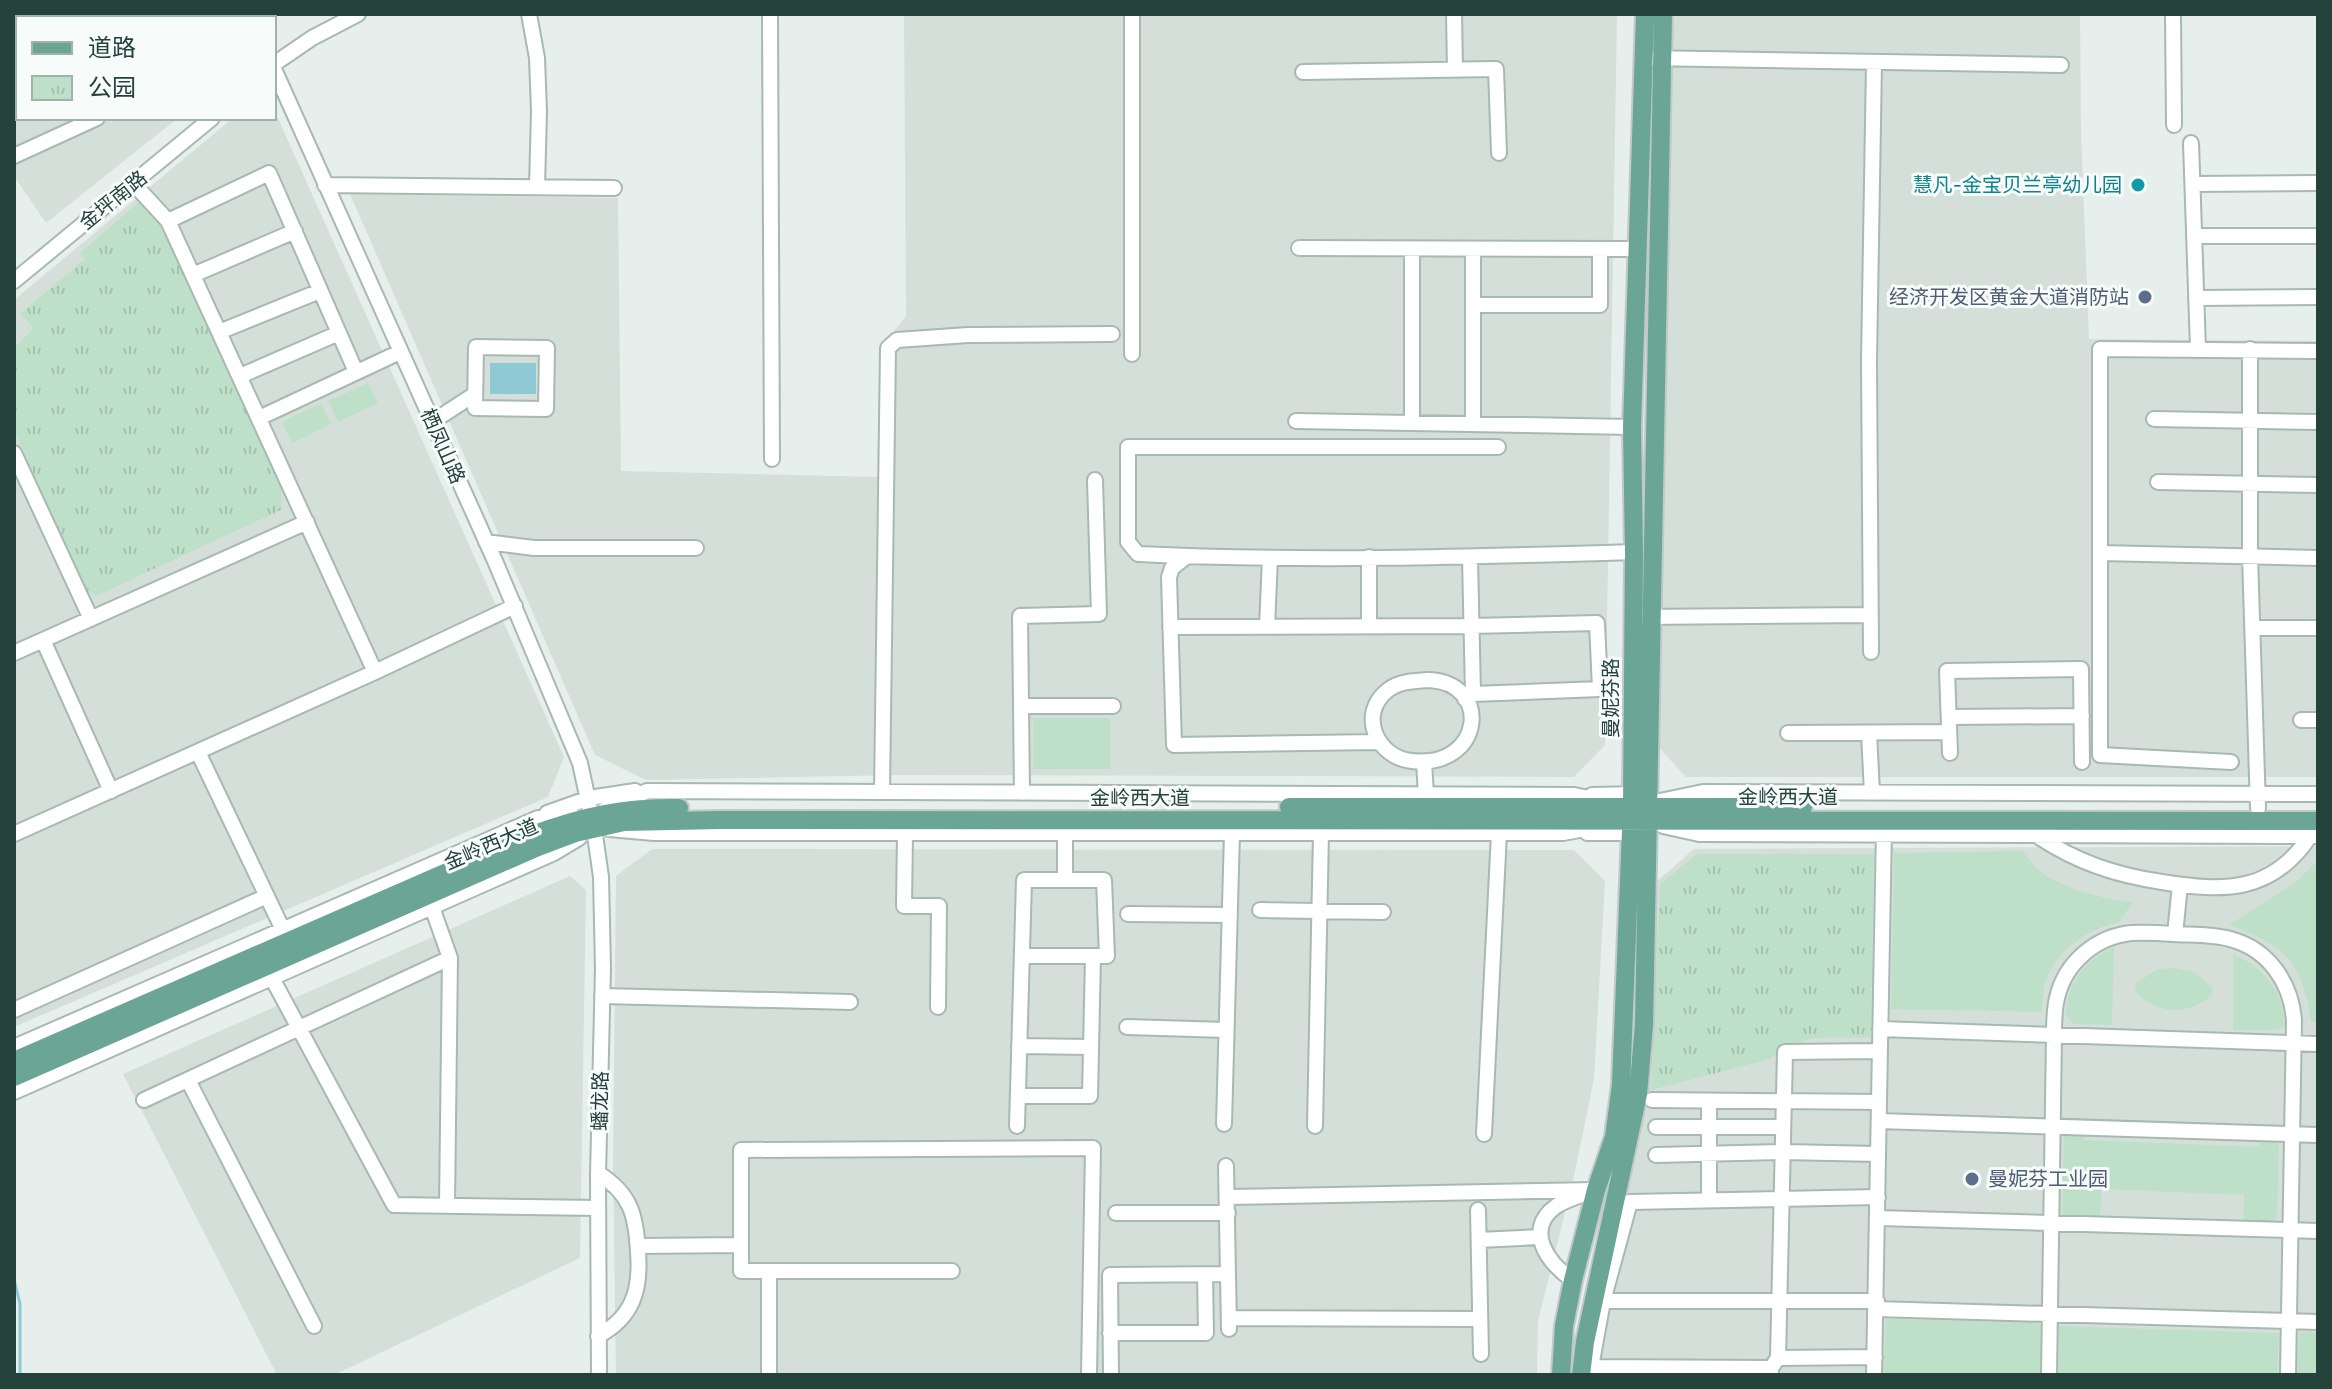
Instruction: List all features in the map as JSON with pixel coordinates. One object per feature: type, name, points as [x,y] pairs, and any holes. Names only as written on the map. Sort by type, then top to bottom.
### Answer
[{"type":"main road","name":"曼妮芬路","points":[[1581,1375],[1585,1342],[1638,1094],[1644,1025],[1643,617],[1654,58],[1645,14]]},
{"type":"main road","name":"曼妮芬路","points":[[1643,617],[1634,552],[1632,427],[1638,249],[1654,58],[1663,14]]},
{"type":"main road","name":"金岭西大道","points":[[14,1077],[624,809],[1642,813],[2258,801],[2318,809]]},
{"type":"main road","name":"曼妮芬路","points":[[1561,1375],[1564,1326],[1573,1280],[1596,1190],[1614,1137],[1621,1085],[1642,813]]},
{"type":"main road","name":"金岭西大道","points":[[1642,813],[1884,827],[2315,831]]},
{"type":"main road","name":"金岭西大道","points":[[14,1061],[532,835],[570,821],[593,821]]},
{"type":"street","points":[[276,65],[312,38],[358,14]]},
{"type":"street","points":[[529,14],[539,111],[537,187]]},
{"type":"street","points":[[770,14],[772,459]]},
{"type":"street","points":[[1132,14],[1132,354]]},
{"type":"street","points":[[1454,14],[1455,69]]},
{"type":"street","points":[[2173,14],[2174,125]]},
{"type":"street","points":[[1654,58],[2061,65]]},
{"type":"street","points":[[1871,652],[1869,361],[1874,63]]},
{"type":"street","points":[[1303,72],[1496,69],[1499,153]]},
{"type":"street","name":"栖凤山路","points":[[276,72],[569,733],[580,763],[593,821]]},
{"type":"street","points":[[14,156],[91,120]]},
{"type":"street","name":"金坪南路","points":[[14,281],[210,120]]},
{"type":"street","points":[[2191,143],[2198,349]]},
{"type":"street","points":[[168,221],[269,173],[356,372]]},
{"type":"street","points":[[2193,184],[2318,183]]},
{"type":"street","points":[[134,184],[168,221],[375,672]]},
{"type":"street","points":[[325,185],[614,188]]},
{"type":"street","points":[[193,275],[295,231]]},
{"type":"street","points":[[2194,236],[2318,236]]},
{"type":"street","points":[[1299,248],[1638,249]]},
{"type":"street","points":[[1412,249],[1412,423]]},
{"type":"street","points":[[1473,249],[1473,424]]},
{"type":"street","points":[[1473,305],[1600,305],[1600,249]]},
{"type":"street","points":[[219,332],[320,291]]},
{"type":"street","points":[[2196,298],[2318,297]]},
{"type":"street","points":[[240,376],[339,333]]},
{"type":"street","points":[[882,792],[888,348],[897,340],[968,335],[1112,334]]},
{"type":"street","points":[[476,347],[547,348],[546,409],[475,408],[475,394],[476,347]]},
{"type":"street","points":[[2231,762],[2100,755],[2100,349],[2318,351]]},
{"type":"street","points":[[2250,349],[2250,556],[2258,801]]},
{"type":"street","points":[[259,418],[400,352]]},
{"type":"street","points":[[432,422],[475,394]]},
{"type":"street","points":[[2154,419],[2318,422]]},
{"type":"street","points":[[1296,421],[1632,427]]},
{"type":"street","points":[[1498,447],[1128,447],[1128,542],[1138,554],[1186,557],[1470,557],[1634,552]]},
{"type":"street","points":[[14,453],[18,473],[91,619]]},
{"type":"street","points":[[1022,793],[1020,616],[1099,614],[1095,480]]},
{"type":"street","points":[[2158,482],[2318,485]]},
{"type":"street","points":[[14,653],[307,522]]},
{"type":"street","points":[[486,542],[534,548],[696,548]]},
{"type":"street","points":[[2100,553],[2318,558]]},
{"type":"street","points":[[1186,557],[1172,568],[1169,577],[1174,745],[1379,742]]},
{"type":"street","points":[[1369,557],[1369,625]]},
{"type":"street","points":[[1170,627],[1471,626],[1597,623],[1600,689],[1469,696],[1438,680],[1394,686],[1382,696],[1374,710],[1373,725],[1379,742],[1397,758],[1424,762],[1453,753],[1465,742],[1472,720],[1469,696],[1471,626],[1470,557]]},
{"type":"street","points":[[1267,627],[1270,558]]},
{"type":"street","points":[[14,834],[515,606]]},
{"type":"street","points":[[1643,617],[1870,615]]},
{"type":"street","points":[[2252,628],[2318,628]]},
{"type":"street","points":[[43,640],[111,791]]},
{"type":"street","points":[[1950,753],[1947,671],[2081,669],[2082,762]]},
{"type":"street","points":[[1021,706],[1113,706]]},
{"type":"street","points":[[1788,733],[1869,733],[1949,724],[2082,716]]},
{"type":"street","points":[[2301,720],[2318,720]]},
{"type":"street","points":[[1869,733],[1872,792]]},
{"type":"street","points":[[198,752],[283,930]]},
{"type":"street","points":[[1424,762],[1426,795]]},
{"type":"street","points":[[14,1092],[554,853],[593,821],[647,791],[1574,795],[1642,813],[1699,834],[1884,827],[2036,835],[2315,831]]},
{"type":"street","points":[[14,1047],[538,818],[593,821],[654,833],[1563,833],[1642,813],[1703,792],[1872,792],[2258,801],[2318,794]]},
{"type":"street","name":"蟠龙路","points":[[593,821],[601,877],[599,1375]]},
{"type":"street","points":[[1874,1375],[1884,827]]},
{"type":"street","points":[[2036,835],[2067,855],[2102,870],[2218,889],[2252,883],[2286,865],[2315,831]]},
{"type":"street","points":[[905,833],[904,906],[939,906],[938,1007]]},
{"type":"street","points":[[1065,833],[1065,880]]},
{"type":"street","points":[[1224,1124],[1232,833]]},
{"type":"street","points":[[1315,1126],[1321,833]]},
{"type":"street","points":[[1484,1134],[1499,833]]},
{"type":"street","points":[[1017,1126],[1024,880],[1104,880],[1107,956],[1022,956]]},
{"type":"street","points":[[2175,934],[2180,885]]},
{"type":"street","points":[[14,1010],[267,896]]},
{"type":"street","points":[[432,907],[450,958],[447,1206]]},
{"type":"street","points":[[1260,910],[1383,912]]},
{"type":"street","points":[[1128,914],[1230,915]]},
{"type":"street","points":[[2049,1375],[2055,1010],[2060,988],[2070,968],[2086,951],[2106,939],[2140,932],[2229,939],[2251,948],[2270,962],[2283,980],[2291,1000],[2294,1020],[2288,1375]]},
{"type":"street","points":[[1018,1096],[1090,1096],[1093,956]]},
{"type":"street","points":[[144,1100],[450,958]]},
{"type":"street","points":[[272,978],[394,1205],[598,1208]]},
{"type":"street","points":[[602,996],[850,1002]]},
{"type":"street","points":[[1127,1027],[1226,1030]]},
{"type":"street","points":[[1880,1029],[2318,1044]]},
{"type":"street","points":[[1019,1046],[1091,1047]]},
{"type":"street","points":[[1773,1367],[1779,1301],[1785,1052],[1880,1051]]},
{"type":"street","points":[[188,1080],[314,1326]]},
{"type":"street","points":[[1652,1100],[1879,1102]]},
{"type":"street","points":[[1709,1101],[1709,1200]]},
{"type":"street","points":[[1879,1121],[2318,1135]]},
{"type":"street","points":[[1656,1127],[1783,1127]]},
{"type":"street","points":[[952,1271],[741,1271],[741,1150],[1093,1148],[1089,1375]]},
{"type":"street","points":[[1656,1155],[1783,1152],[1878,1154]]},
{"type":"street","points":[[1226,1166],[1229,1324],[1480,1319]]},
{"type":"street","points":[[598,1173],[617,1186],[630,1205],[636,1225],[639,1274],[632,1303],[614,1325],[598,1336]]},
{"type":"street","points":[[1227,1197],[1596,1190]]},
{"type":"street","points":[[1573,1280],[1553,1264],[1543,1248],[1541,1226],[1553,1209],[1596,1190]]},
{"type":"street","points":[[1875,1357],[1773,1367],[1591,1367],[1603,1301],[1630,1202],[1878,1197]]},
{"type":"street","points":[[1478,1210],[1481,1354]]},
{"type":"street","points":[[1116,1213],[1228,1213]]},
{"type":"street","points":[[1878,1218],[2318,1231]]},
{"type":"street","points":[[1479,1240],[1540,1237]]},
{"type":"street","points":[[638,1246],[741,1245]]},
{"type":"street","points":[[769,1271],[769,1375]]},
{"type":"street","points":[[1111,1375],[1110,1275],[1228,1274]]},
{"type":"street","points":[[1110,1333],[1206,1333],[1205,1275]]},
{"type":"street","points":[[1603,1301],[1779,1301],[2050,1314],[2318,1322]]},
{"type":"shaded area","points":[[14,14],[239,14],[16,16],[16,120],[175,120],[46,223],[14,176]]},
{"type":"shaded area","points":[[904,14],[1617,14],[1605,745],[1574,777],[895,775],[646,780],[595,755],[350,194],[618,198],[621,471],[881,477],[883,345],[906,316]]},
{"type":"shaded area","points":[[1666,14],[2080,14],[2089,339],[2318,341],[2318,777],[1686,777],[1653,741]]},
{"type":"shaded area","points":[[277,116],[564,757],[548,797],[14,1027],[14,300],[231,120],[276,120]]},
{"type":"shaded area","name":"曼妮芬工业园","points":[[2318,846],[2318,1375],[1586,1375],[1647,1091],[1656,882],[1694,849]]},
{"type":"shaded area","points":[[652,849],[1574,850],[1605,881],[1594,1079],[1538,1321],[1537,1375],[616,1375],[613,1166],[616,876]]},
{"type":"shaded area","points":[[570,876],[586,890],[580,1258],[334,1375],[277,1375],[123,1074]]},
{"type":"green space","points":[[140,201],[169,235],[281,482],[281,510],[96,596],[87,591],[14,430],[14,348],[34,328],[20,314],[85,259],[80,253]]},
{"type":"green space","points":[[368,383],[378,403],[338,422],[328,401]]},
{"type":"green space","points":[[321,403],[331,424],[292,443],[282,422]]},
{"type":"green space","points":[[1033,718],[1110,718],[1110,769],[1033,769]]},
{"type":"green space","points":[[2022,851],[2040,871],[2071,888],[2133,902],[2119,922],[2085,935],[2058,959],[2045,984],[2042,1012],[1891,1009],[1894,853]]},
{"type":"green space","points":[[1697,854],[1874,854],[1871,1037],[1816,1038],[1785,1046],[1770,1059],[1651,1090],[1660,884]]},
{"type":"green space","points":[[2318,860],[2318,1023],[2311,1022],[2302,984],[2288,958],[2265,940],[2229,925],[2296,882]]},
{"type":"green space","points":[[2114,947],[2112,1025],[2074,1024],[2066,1016],[2074,983],[2086,966]]},
{"type":"green space","points":[[2233,954],[2254,966],[2270,982],[2281,1002],[2285,1026],[2277,1030],[2233,1030]]},
{"type":"green space","points":[[2176,968],[2194,972],[2212,987],[2212,995],[2193,1007],[2172,1010],[2152,1005],[2135,991],[2136,983],[2158,969]]},
{"type":"green space","points":[[2064,1131],[2084,1132],[2084,1140],[2259,1147],[2260,1139],[2276,1139],[2279,1144],[2277,1217],[2273,1223],[2243,1222],[2244,1195],[2102,1189],[2100,1217],[2062,1216]]},
{"type":"green space","points":[[1886,1319],[2040,1323],[2040,1375],[1883,1375]]},
{"type":"green space","points":[[2059,1326],[2279,1333],[2277,1375],[2058,1375]]},
{"type":"green space","points":[[2299,1332],[2318,1332],[2318,1375],[2297,1375]]},
{"type":"water","points":[[490,363],[536,363],[536,394],[490,394]]},
{"type":"waterway","points":[[14,1279],[20,1304],[20,1375]]},
{"type":"place","name":"慧凡-金宝贝兰亭幼儿园","points":[[2138,185]]},
{"type":"place","name":"经济开发区黄金大道消防站","points":[[2145,297]]},
{"type":"place","name":"曼妮芬工业园","points":[[1972,1179]]}]
